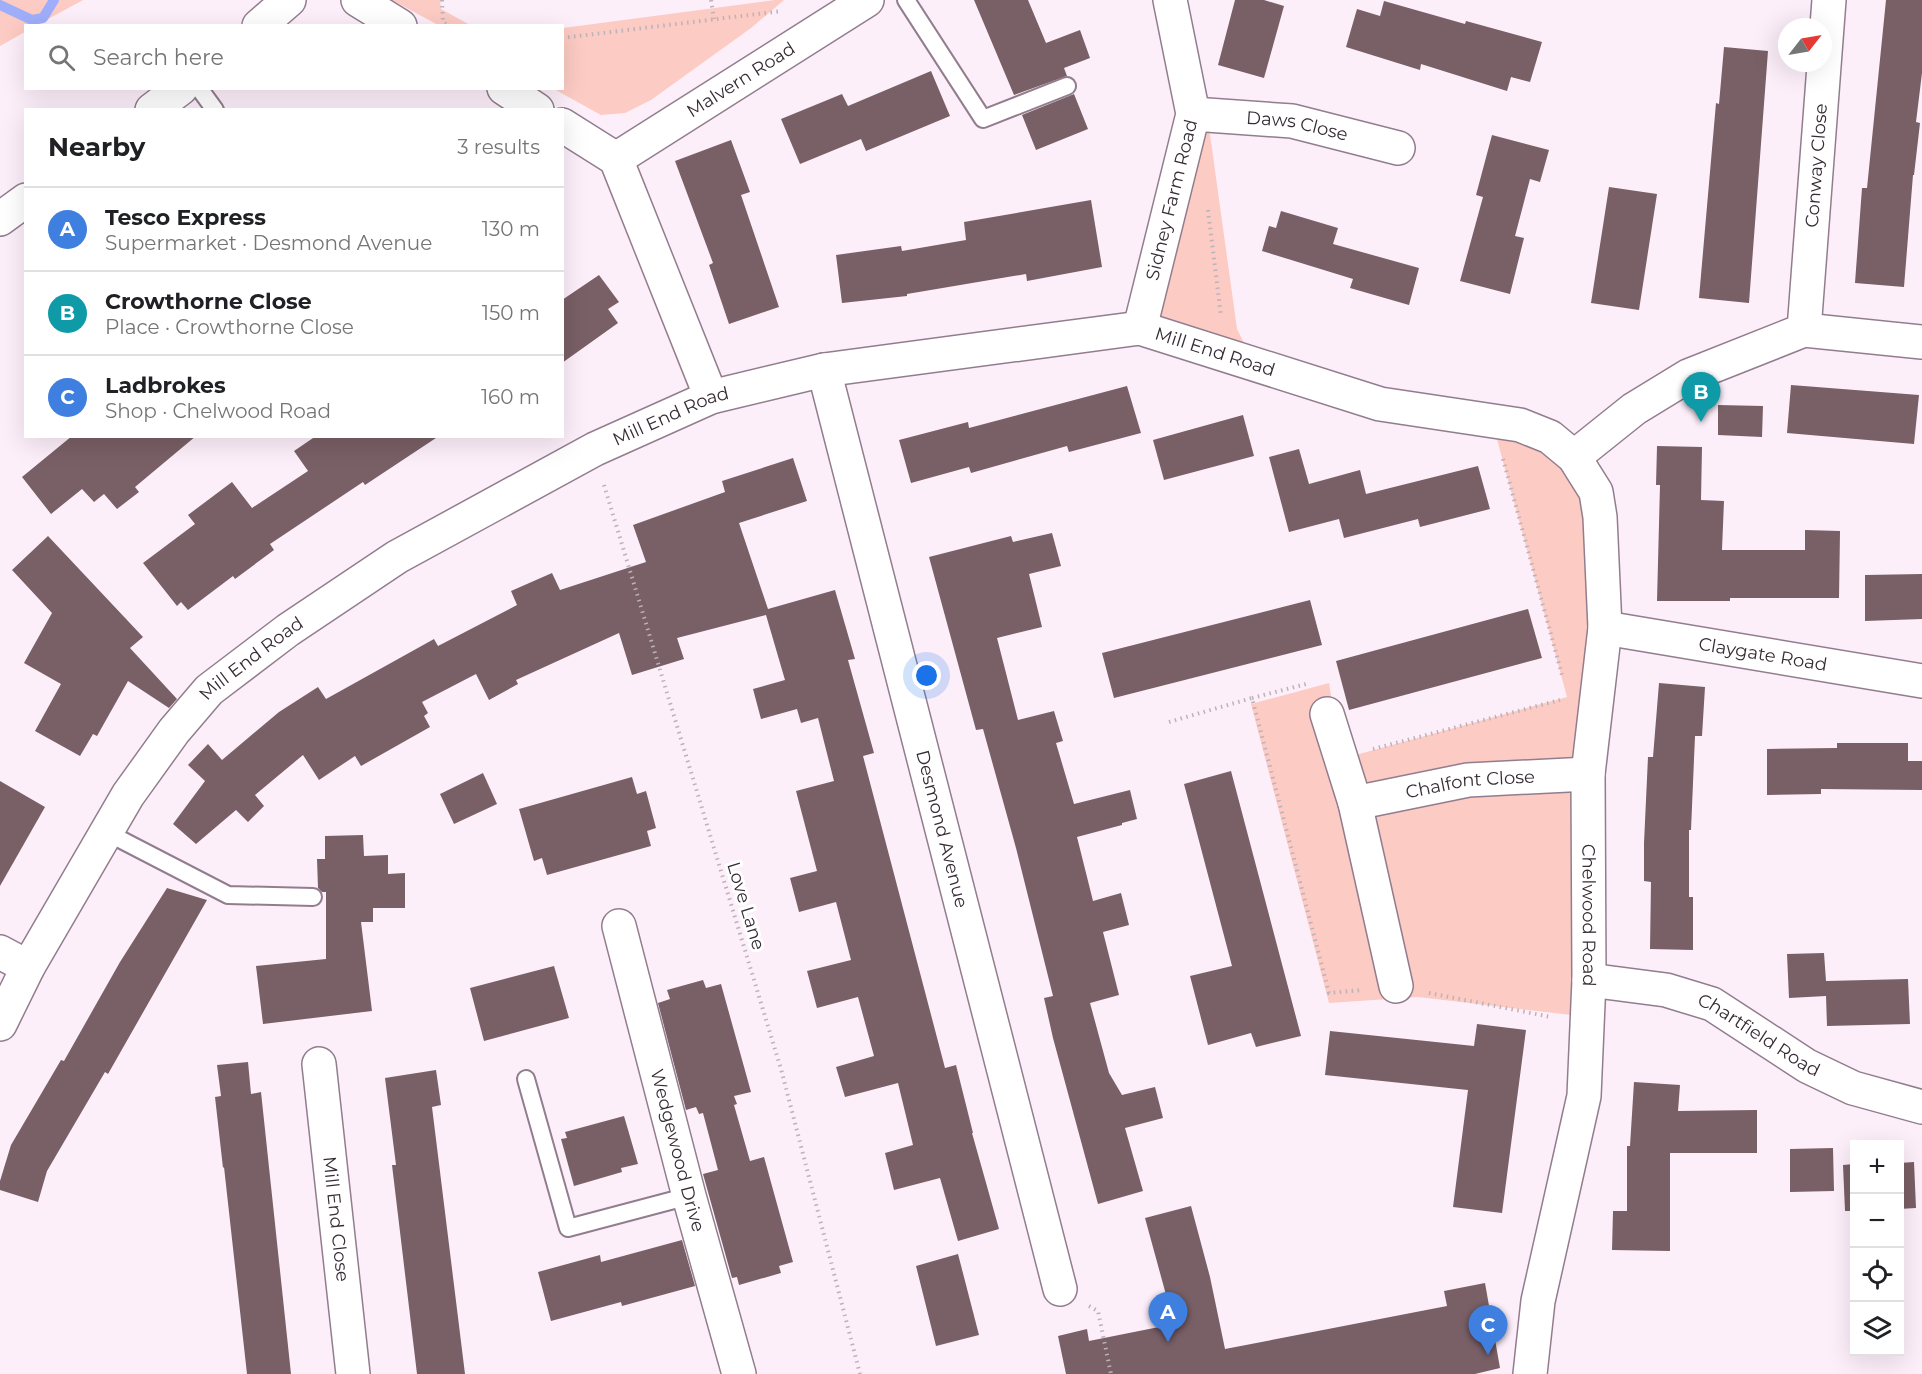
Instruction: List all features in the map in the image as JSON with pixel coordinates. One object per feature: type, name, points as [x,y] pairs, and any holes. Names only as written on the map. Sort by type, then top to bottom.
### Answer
[{"type":"street","points":[[261,24],[289,0]]},
{"type":"street","points":[[358,0],[397,24]]},
{"type":"street","name":"Malvern Road","points":[[616,159],[867,0]]},
{"type":"street","name":"Sidney Farm Road","points":[[1140,328],[1193,114],[1170,0]]},
{"type":"street","name":"Conway Close","points":[[1804,330],[1828,0]]},
{"type":"street","points":[[155,108],[178,90]]},
{"type":"street","points":[[507,90],[534,108]]},
{"type":"street","name":"Daws Close","points":[[1193,114],[1292,121],[1398,148]]},
{"type":"street","points":[[564,127],[616,159],[711,397]]},
{"type":"street","points":[[0,219],[24,201]]},
{"type":"street","name":"Mill End Road","points":[[0,1024],[28,967],[128,795],[174,731],[209,690],[288,630],[397,557],[595,449],[711,397],[824,370],[1140,328],[1380,404],[1520,425],[1551,437],[1574,457]]},
{"type":"street","points":[[1574,457],[1634,409],[1688,376],[1804,330],[1922,342]]},
{"type":"street","name":"Desmond Avenue","points":[[824,370],[1060,1289]]},
{"type":"street","name":"Chelwood Road","points":[[1530,1374],[1538,1301],[1584,1096],[1589,980],[1588,774],[1605,628],[1600,517],[1596,492],[1574,457]]},
{"type":"street","name":"Claygate Road","points":[[1605,628],[1922,681]]},
{"type":"street","points":[[1327,714],[1355,803],[1396,986]]},
{"type":"street","name":"Chalfont Close","points":[[1355,803],[1468,780],[1588,774]]},
{"type":"street","name":"Wedgewood Drive","points":[[619,926],[689,1196],[739,1374]]},
{"type":"street","points":[[0,952],[28,967]]},
{"type":"street","name":"Chartfield Road","points":[[1589,980],[1666,990],[1712,1004],[1807,1066],[1852,1088],[1922,1107]]},
{"type":"street","name":"Mill End Close","points":[[319,1064],[353,1374]]},
{"type":"lane","points":[[906,0],[983,119],[1067,86]]},
{"type":"lane","points":[[200,90],[214,108]]},
{"type":"lane","points":[[106,832],[228,895],[313,897]]},
{"type":"lane","points":[[526,1079],[568,1228],[689,1196]]},
{"type":"path","points":[[442,0],[443,22],[446,24]]},
{"type":"path","points":[[711,0],[714,19]]},
{"type":"path","points":[[564,38],[784,10]]},
{"type":"path","points":[[1208,206],[1226,356]]},
{"type":"path","points":[[1492,421],[1565,686]]},
{"type":"path","name":"Love Lane","points":[[595,449],[611,512],[781,1069],[860,1374]]},
{"type":"path","points":[[1340,757],[1568,698]]},
{"type":"path","points":[[1060,1289],[1098,1311],[1111,1374]]},
{"type":"shaded area","points":[[0,0],[83,0],[39,24],[24,24],[24,33],[0,46]]},
{"type":"shaded area","points":[[392,0],[440,0],[441,9],[468,24],[436,24]]},
{"type":"shaded area","points":[[784,0],[751,28],[651,100],[625,113],[601,115],[556,90],[564,90],[564,28]]},
{"type":"shaded area","points":[[1208,120],[1237,329],[1250,355],[1152,322]]},
{"type":"shaded area","points":[[1492,421],[1572,455],[1598,506],[1580,1016],[1418,997],[1329,1003],[1251,704],[1329,683],[1341,759],[1567,697]]},
{"type":"building","points":[[974,0],[1028,0],[1046,43],[1080,30],[1090,58],[1064,68],[1067,76],[1014,95]]},
{"type":"building","points":[[1235,0],[1264,0],[1284,6],[1264,78],[1218,65]]},
{"type":"building","points":[[1886,0],[1922,0],[1922,73],[1916,122],[1920,123],[1913,175],[1904,287],[1855,283],[1862,188],[1867,188]]},
{"type":"building","points":[[1384,1],[1465,24],[1466,21],[1542,42],[1530,82],[1511,77],[1507,91],[1421,64],[1420,70],[1346,47],[1357,9],[1380,16]]},
{"type":"building","points":[[1724,47],[1768,51],[1749,303],[1699,298],[1716,103],[1719,104]]},
{"type":"building","points":[[931,71],[950,116],[866,151],[861,139],[800,164],[781,119],[842,94],[848,106]]},
{"type":"building","points":[[1074,94],[1088,129],[1036,150],[1022,115]]},
{"type":"building","points":[[1492,135],[1549,150],[1540,182],[1530,179],[1515,236],[1524,238],[1510,294],[1460,281],[1483,197],[1476,195]]},
{"type":"building","points":[[731,140],[750,192],[741,195],[779,307],[729,324],[709,265],[713,263],[675,161]]},
{"type":"building","points":[[1609,187],[1657,194],[1639,310],[1591,303]]},
{"type":"building","points":[[1091,200],[1102,267],[1027,281],[1026,274],[907,294],[907,296],[842,303],[836,255],[901,246],[902,251],[966,240],[964,222]]},
{"type":"building","points":[[1281,211],[1338,228],[1333,244],[1419,268],[1409,305],[1350,288],[1353,279],[1262,251],[1269,226],[1276,228]]},
{"type":"building","points":[[599,275],[619,302],[608,309],[618,323],[564,362],[564,299]]},
{"type":"building","points":[[1791,385],[1919,395],[1914,444],[1787,433]]},
{"type":"building","points":[[1127,386],[1141,433],[1069,452],[1067,446],[971,473],[969,467],[911,483],[899,440],[968,422],[969,428]]},
{"type":"building","points":[[1718,405],[1763,406],[1762,437],[1718,435]]},
{"type":"building","points":[[1243,415],[1254,456],[1164,480],[1153,440]]},
{"type":"building","points":[[70,438],[194,438],[135,487],[139,492],[117,509],[104,494],[94,502],[82,489],[51,514],[22,477]]},
{"type":"building","points":[[313,438],[436,438],[365,485],[363,482],[270,544],[274,550],[235,579],[233,576],[188,610],[181,602],[177,606],[143,563],[195,524],[188,515],[232,482],[252,508],[308,471],[294,451]]},
{"type":"building","points":[[1657,446],[1702,447],[1701,500],[1724,501],[1722,550],[1805,550],[1805,530],[1840,531],[1839,598],[1657,601],[1660,485],[1656,485]]},
{"type":"building","points":[[1299,449],[1309,484],[1360,470],[1366,494],[1478,466],[1490,509],[1420,527],[1418,519],[1344,538],[1339,519],[1289,532],[1269,457]]},
{"type":"building","points":[[793,458],[807,501],[739,523],[768,609],[835,590],[855,659],[848,660],[874,753],[863,756],[945,1068],[956,1065],[999,1229],[958,1241],[940,1178],[894,1190],[885,1153],[913,1145],[898,1083],[845,1097],[836,1067],[874,1056],[858,997],[817,1008],[807,971],[851,960],[836,902],[799,912],[790,878],[817,871],[796,791],[834,781],[818,718],[801,723],[797,709],[761,719],[753,689],[785,680],[766,615],[677,638],[684,659],[632,675],[619,633],[516,680],[518,684],[489,700],[476,674],[422,702],[428,713],[424,716],[430,727],[361,766],[355,756],[319,780],[303,755],[255,795],[264,806],[248,822],[236,810],[196,844],[173,824],[205,781],[188,765],[208,744],[222,760],[279,712],[318,687],[326,699],[434,639],[438,646],[517,605],[511,591],[552,573],[560,590],[646,562],[633,525],[725,492],[722,481]]},
{"type":"building","points":[[1052,533],[1061,566],[1029,574],[1042,627],[997,638],[1018,720],[1054,711],[1063,741],[1056,743],[1074,804],[1130,790],[1137,819],[1077,837],[1093,901],[1121,893],[1129,925],[1103,932],[1119,995],[1090,1003],[1109,1073],[1122,1095],[1155,1087],[1163,1118],[1125,1128],[1143,1191],[1098,1204],[1053,1038],[1044,998],[1053,996],[1016,848],[983,729],[976,730],[929,557],[1011,536],[1013,542]]},
{"type":"building","points":[[48,536],[143,637],[130,648],[177,699],[169,708],[128,681],[97,736],[93,734],[80,756],[35,731],[61,684],[24,663],[52,613],[12,570]]},
{"type":"building","points":[[1922,574],[1922,619],[1865,621],[1865,575]]},
{"type":"building","points":[[1310,600],[1322,645],[1114,698],[1102,653]]},
{"type":"building","points":[[1528,609],[1542,658],[1349,710],[1336,661]]},
{"type":"building","points":[[1659,683],[1705,687],[1702,736],[1695,736],[1691,830],[1689,830],[1689,897],[1693,897],[1693,950],[1650,949],[1651,882],[1644,881],[1644,843],[1648,757],[1653,757]]},
{"type":"building","points":[[1837,743],[1908,743],[1908,761],[1922,761],[1922,790],[1821,789],[1821,794],[1767,795],[1767,749],[1837,748]]},
{"type":"building","points":[[1231,771],[1301,1036],[1256,1047],[1251,1033],[1208,1045],[1190,976],[1232,966],[1184,784]]},
{"type":"building","points":[[483,773],[497,804],[454,824],[440,794]]},
{"type":"building","points":[[632,777],[637,794],[646,791],[656,828],[647,831],[651,846],[547,875],[542,858],[534,861],[519,809]]},
{"type":"building","points":[[0,781],[45,807],[0,886]]},
{"type":"building","points":[[363,835],[364,856],[388,855],[388,874],[405,873],[405,908],[373,908],[373,922],[361,922],[372,1011],[263,1024],[256,966],[326,959],[326,892],[318,888],[317,859],[325,859],[325,836]]},
{"type":"building","points":[[167,888],[207,900],[108,1074],[105,1072],[47,1171],[38,1202],[0,1190],[0,1181],[11,1145]]},
{"type":"building","points":[[1824,953],[1826,981],[1908,979],[1910,1024],[1827,1026],[1826,996],[1789,998],[1787,954]]},
{"type":"building","points":[[554,966],[569,1018],[484,1041],[470,988]]},
{"type":"building","points":[[703,980],[706,988],[721,984],[751,1092],[734,1096],[737,1104],[734,1105],[750,1161],[764,1157],[793,1262],[779,1266],[781,1273],[739,1285],[737,1277],[732,1278],[703,1174],[718,1170],[703,1113],[699,1114],[696,1107],[686,1110],[658,1003],[670,999],[667,990]]},
{"type":"building","points":[[1477,1024],[1526,1030],[1502,1213],[1453,1207],[1468,1090],[1325,1075],[1330,1031],[1474,1046]]},
{"type":"building","points":[[248,1062],[251,1094],[261,1092],[291,1374],[247,1374],[215,1097],[221,1096],[217,1065]]},
{"type":"building","points":[[436,1070],[441,1105],[432,1107],[465,1374],[417,1374],[392,1165],[396,1165],[385,1078]]},
{"type":"building","points":[[1634,1082],[1680,1085],[1678,1111],[1757,1110],[1757,1153],[1670,1153],[1670,1251],[1612,1250],[1613,1211],[1627,1211],[1627,1146],[1630,1146]]},
{"type":"building","points":[[624,1116],[638,1164],[621,1168],[622,1172],[574,1186],[561,1139],[567,1138],[565,1132]]},
{"type":"building","points":[[1833,1148],[1834,1191],[1790,1192],[1790,1149]]},
{"type":"building","points":[[1914,1162],[1916,1208],[1904,1209],[1904,1163]]},
{"type":"building","points":[[1850,1164],[1850,1211],[1845,1211],[1843,1165]]},
{"type":"building","points":[[1191,1206],[1210,1277],[1225,1349],[1447,1306],[1444,1291],[1485,1283],[1500,1368],[1475,1374],[1066,1374],[1058,1336],[1087,1329],[1089,1341],[1174,1324],[1145,1218]]},
{"type":"building","points":[[682,1240],[695,1286],[622,1306],[621,1302],[551,1321],[538,1272],[600,1255],[601,1262]]},
{"type":"building","points":[[958,1254],[979,1335],[936,1346],[916,1266]]},
{"type":"waterway","points":[[0,5],[32,20],[43,18],[54,0]]},
{"type":"place","name":"Crowthorne Close","points":[[1701,422]]},
{"type":"place","name":"Tesco Express","points":[[1168,1342]]},
{"type":"place","name":"Ladbrokes","points":[[1488,1355]]}]
